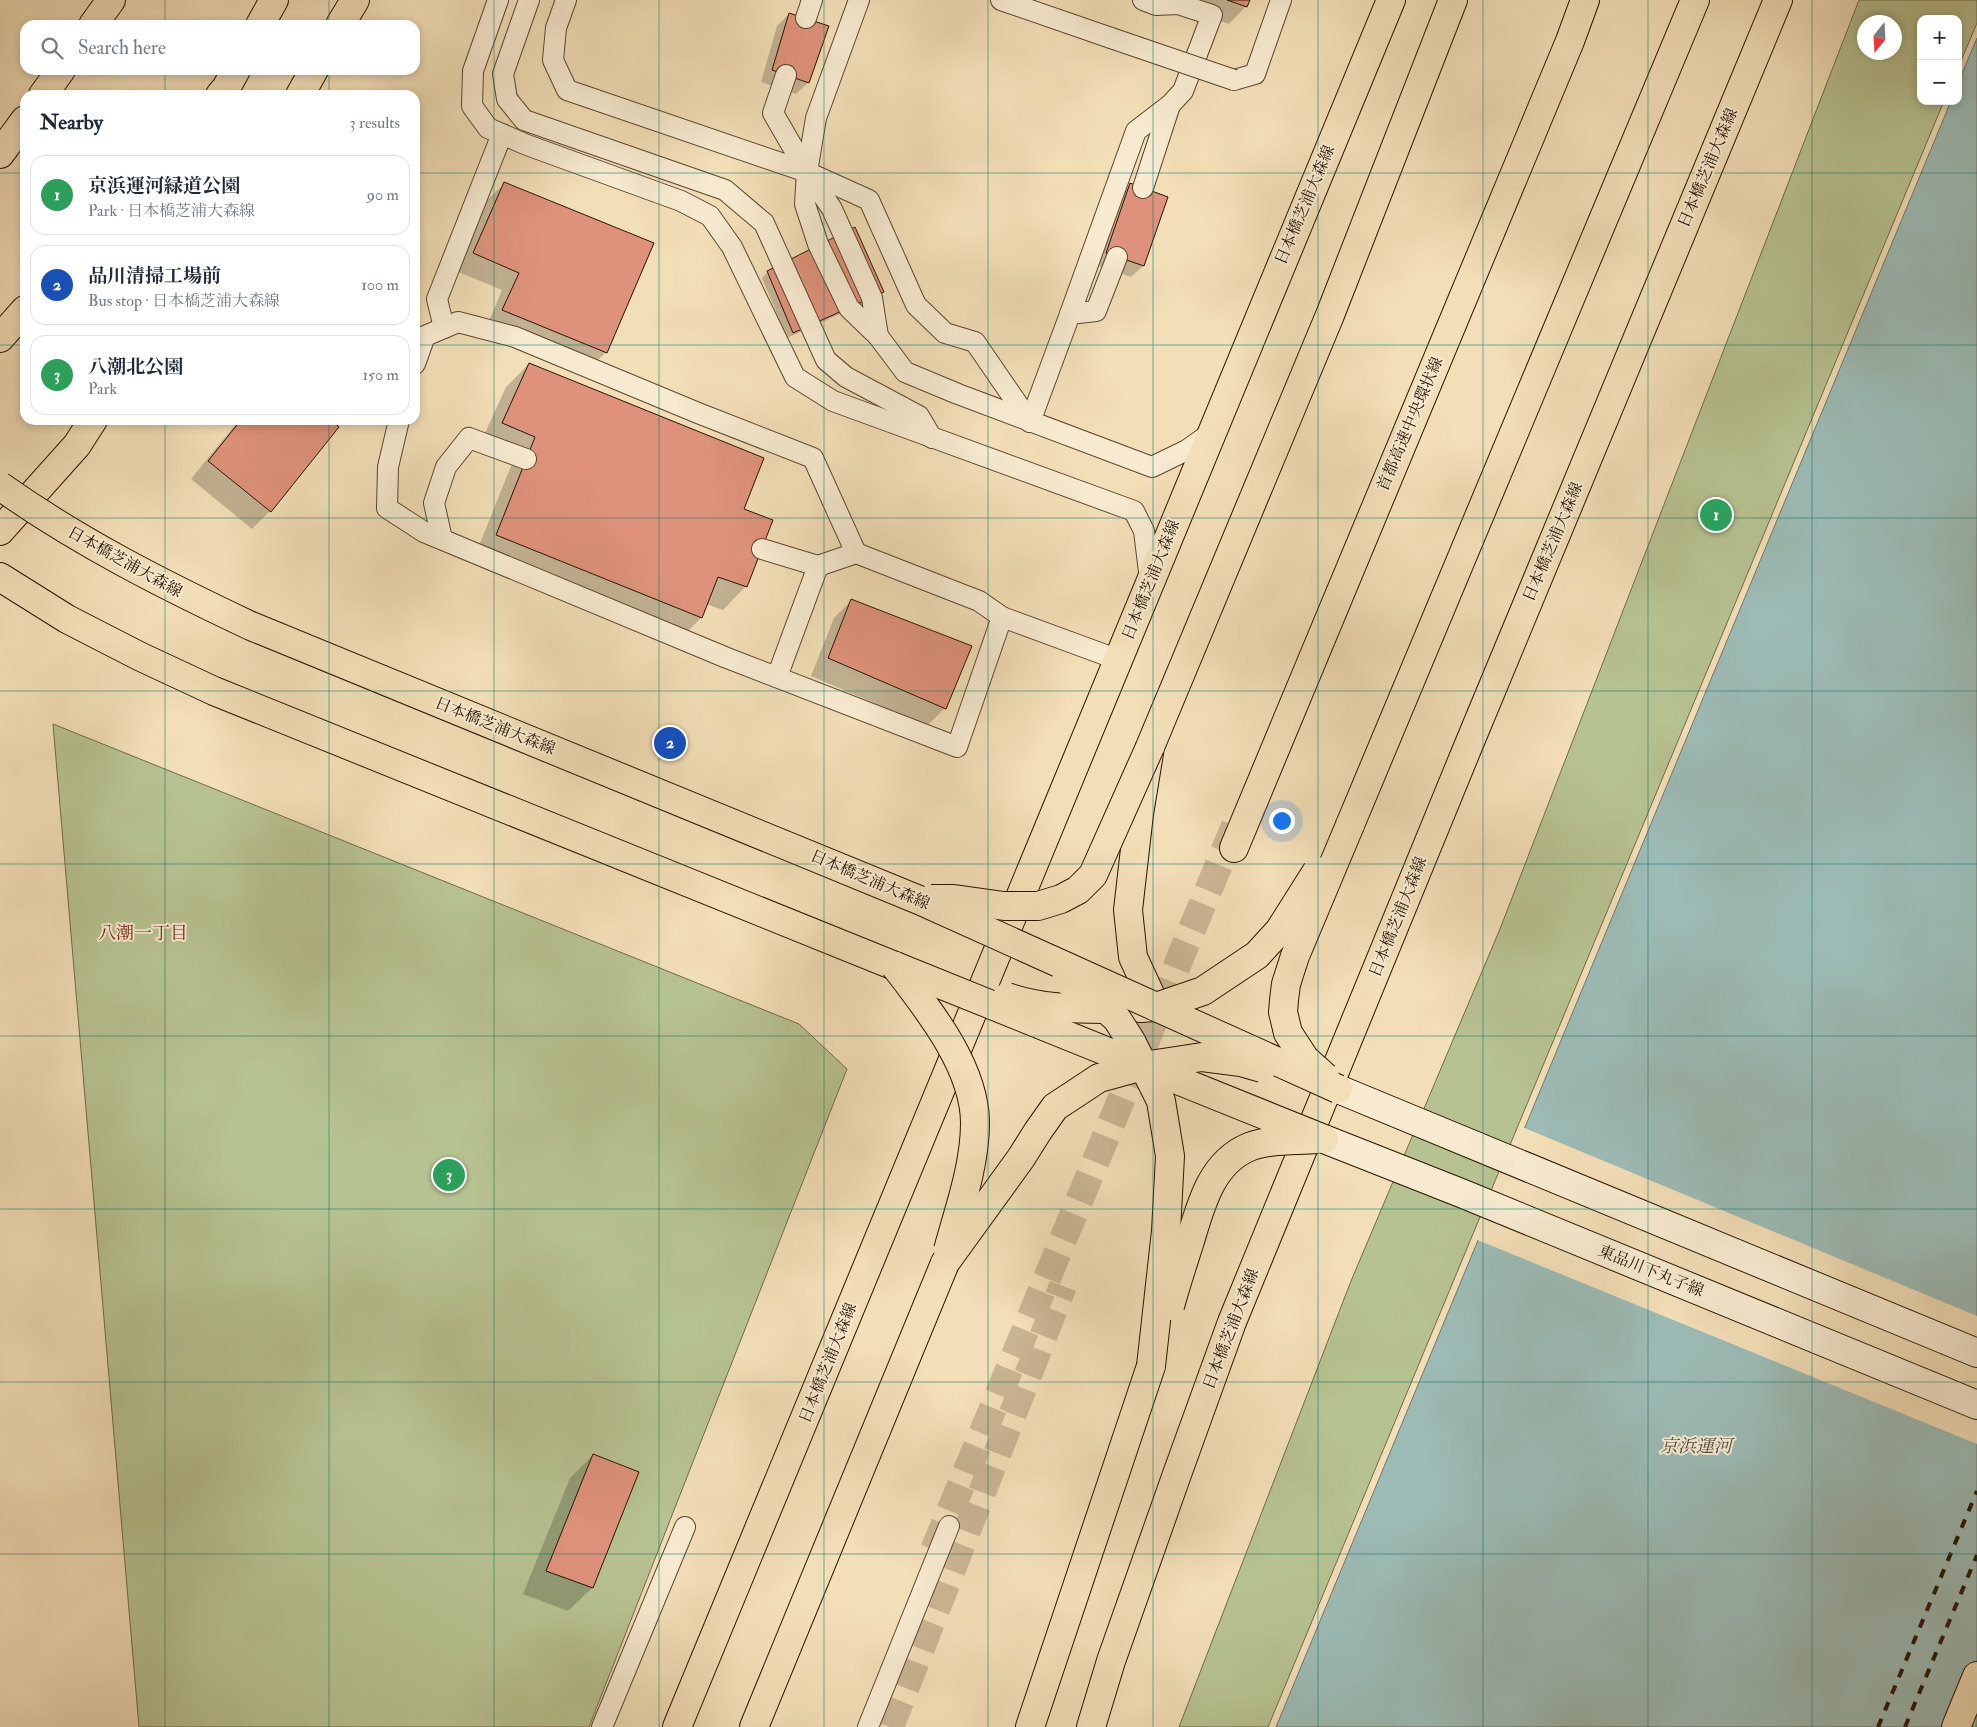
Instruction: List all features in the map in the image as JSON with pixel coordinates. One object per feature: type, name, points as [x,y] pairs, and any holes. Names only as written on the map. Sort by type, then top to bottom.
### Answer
[{"type":"main road","points":[[97,20],[111,0]]},
{"type":"main road","points":[[263,20],[274,0]]},
{"type":"main road","points":[[343,20],[354,0]]},
{"type":"main road","name":"日本橋芝浦大森線","points":[[678,1727],[1211,432],[1391,0]]},
{"type":"main road","points":[[919,900],[954,899],[1004,906],[1038,906],[1061,899],[1078,890],[1093,875],[1150,747],[1330,315],[1453,0]]},
{"type":"main road","name":"首都高速中央環状線","points":[[1234,848],[1566,50],[1585,0]]},
{"type":"main road","points":[[1338,1089],[1305,1058],[1288,1033],[1283,1012],[1286,984],[1295,956],[1695,0]]},
{"type":"main road","name":"日本橋芝浦大森線","points":[[1091,1727],[1111,1661],[1232,1322],[1467,749],[1778,0]]},
{"type":"main road","points":[[47,90],[57,75]]},
{"type":"main road","points":[[224,90],[233,75]]},
{"type":"main road","points":[[303,90],[311,75]]},
{"type":"main road","points":[[0,154],[20,127]]},
{"type":"main road","points":[[0,338],[20,316]]},
{"type":"main road","points":[[0,531],[77,445],[90,425]]},
{"type":"main road","name":"日本橋芝浦大森線","points":[[0,486],[33,510],[107,554],[177,591],[251,626],[919,900],[1338,1089]]},
{"type":"main road","points":[[0,577],[75,623],[139,656],[214,691],[1324,1139]]},
{"type":"main road","points":[[1150,747],[1139,814],[1128,910],[1132,957],[1156,1007],[1202,1057],[1248,1098],[1324,1139]]},
{"type":"main road","points":[[896,966],[940,972],[1023,1002],[1070,1009],[1156,1007],[1203,991],[1258,955],[1279,931],[1314,875],[1350,825]]},
{"type":"main road","points":[[919,900],[948,926],[1069,981],[1106,1009],[1117,1019],[1161,1101],[1170,1156],[1166,1231],[1151,1366]]},
{"type":"main road","points":[[754,1727],[945,1263],[971,1160],[975,1122],[969,1086],[941,1027],[896,966]]},
{"type":"main road","points":[[945,1263],[1022,1158],[1038,1131],[1056,1107],[1099,1078],[1143,1066],[1202,1057],[1241,1062],[1338,1089],[1977,1353]]},
{"type":"main road","points":[[1032,1720],[1151,1366],[1204,1196],[1228,1160],[1249,1147],[1268,1143],[1324,1139]]},
{"type":"main road","name":"東品川下丸子線","points":[[1324,1139],[1977,1405]]},
{"type":"main road","points":[[1956,1727],[1977,1676]]},
{"type":"lane","points":[[498,0],[473,71],[472,106],[488,128],[527,145],[681,201],[710,216],[732,246],[795,376],[833,401],[1134,511],[1144,530],[1150,580]]},
{"type":"lane","points":[[530,0],[503,74],[507,100],[524,120],[725,190],[764,223],[826,360],[846,377],[919,416],[932,438]]},
{"type":"lane","points":[[566,0],[556,28],[553,60],[567,90],[807,172],[869,200],[916,305],[945,333],[975,342],[1030,422]]},
{"type":"lane","points":[[860,0],[816,118],[807,172],[805,204],[818,244],[849,308],[878,336],[905,372],[1030,422],[1152,466],[1186,450],[1211,432]]},
{"type":"lane","points":[[1001,0],[1234,80],[1255,74],[1281,0]]},
{"type":"lane","points":[[1030,422],[1136,131],[1170,105],[1182,91],[1212,15],[1178,4],[1156,5],[1143,0]]},
{"type":"lane","points":[[786,75],[774,113],[807,172]]},
{"type":"lane","points":[[1143,188],[1170,105]]},
{"type":"lane","points":[[444,328],[437,299],[502,134]]},
{"type":"lane","points":[[1070,314],[1096,312],[1118,257]]},
{"type":"lane","points":[[420,350],[425,336],[458,322],[514,337],[698,414],[813,458],[856,552]]},
{"type":"lane","points":[[398,425],[388,468],[387,508],[424,532],[726,658],[957,747],[1002,617]]},
{"type":"lane","points":[[442,539],[434,503],[446,467],[469,438],[526,459]]},
{"type":"lane","points":[[762,549],[818,566],[856,552],[979,601],[1002,617],[1118,660]]},
{"type":"lane","points":[[778,677],[818,566]]},
{"type":"lane","points":[[868,1727],[949,1526]]},
{"type":"lane","points":[[602,1727],[685,1527]]},
{"type":"green space","points":[[1859,0],[1977,0],[1977,23],[1962,59],[1962,15],[1917,15],[1917,105],[1942,105],[1268,1727],[1179,1727],[1351,1281],[1500,929]]},
{"type":"green space","points":[[53,724],[799,1024],[847,1069],[589,1727],[139,1727]]},
{"type":"water","name":"京浜運河","points":[[1977,38],[1977,1727],[1276,1727],[1949,105],[1962,105],[1962,74]]},
{"type":"pier","points":[[1522,1127],[1977,1316],[1977,1444],[1475,1239]]},
{"type":"building","points":[[1227,0],[1250,0],[1247,7]]},
{"type":"building","points":[[789,13],[829,26],[809,83],[772,70]]},
{"type":"building","points":[[504,182],[654,243],[607,353],[502,310],[519,273],[473,253]]},
{"type":"building","points":[[1130,183],[1168,197],[1144,266],[1106,253]]},
{"type":"building","points":[[855,227],[884,292],[793,333],[767,271]]},
{"type":"building","points":[[529,363],[764,458],[744,509],[773,520],[747,587],[718,577],[702,618],[496,535],[535,437],[502,423]]},
{"type":"building","points":[[237,425],[337,425],[339,427],[271,512],[208,461]]},
{"type":"building","points":[[851,599],[972,646],[946,709],[828,658]]},
{"type":"building","points":[[593,1454],[639,1472],[593,1588],[546,1571]]},
{"type":"tunnel","points":[[934,1550],[1237,821]]},
{"type":"tunnel","points":[[890,1727],[1063,1286]]},
{"type":"railway","points":[[1878,1727],[1977,1491]]},
{"type":"railway","points":[[1905,1727],[1977,1555]]},
{"type":"place","name":"京浜運河緑道公園","points":[[1716,515]]},
{"type":"place","name":"品川清掃工場前","points":[[670,743]]},
{"type":"place","name":"八潮北公園","points":[[449,1175]]},
{"type":"district","name":"八潮一丁目","points":[[143,933]]}]
